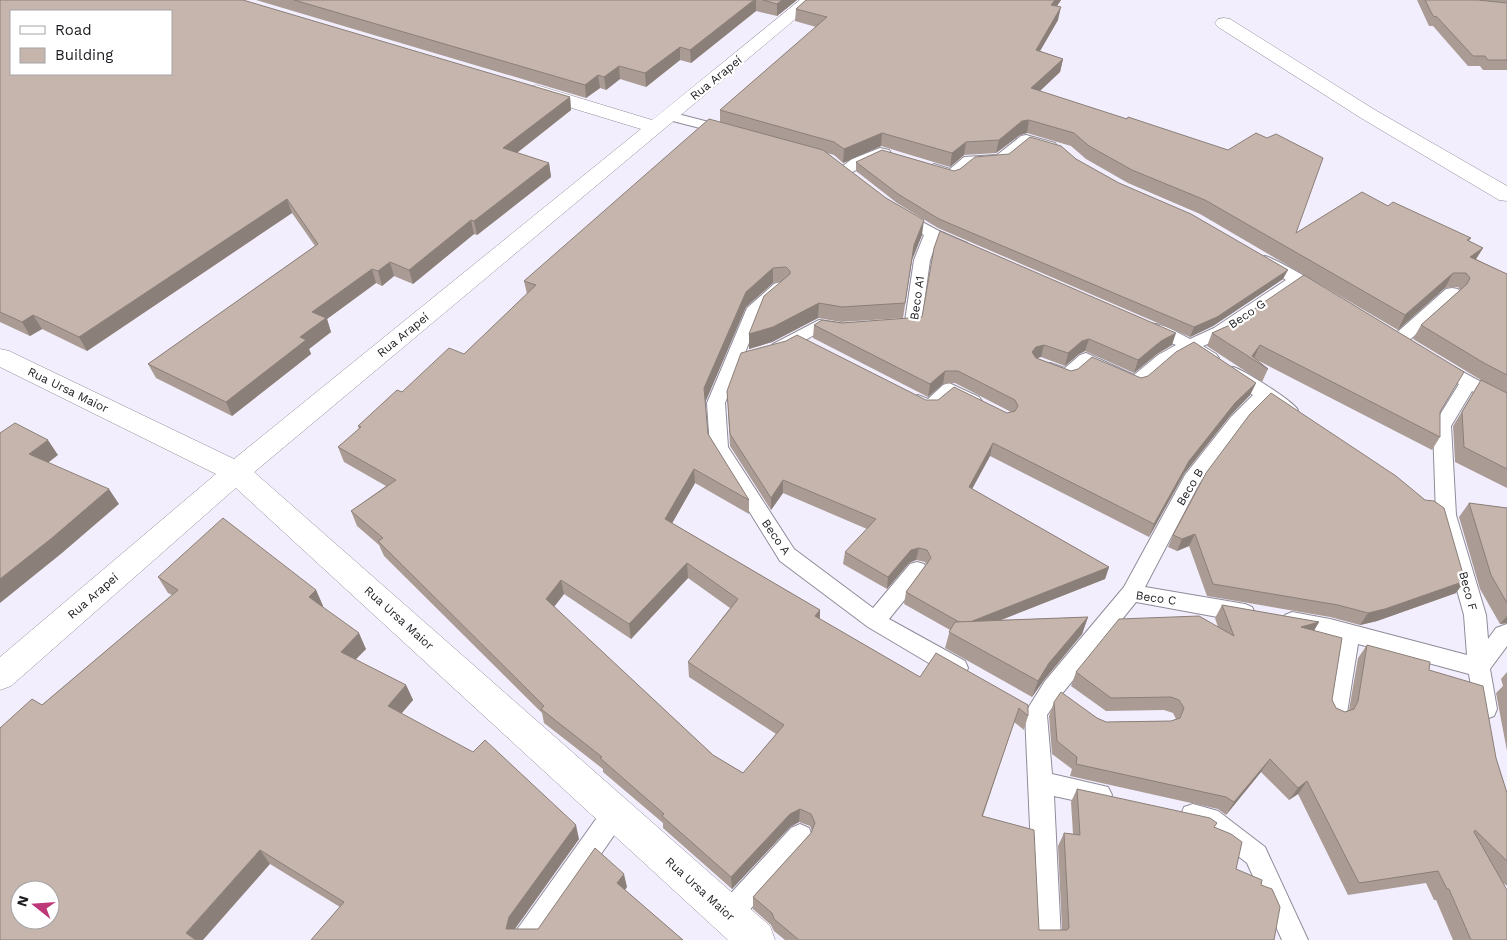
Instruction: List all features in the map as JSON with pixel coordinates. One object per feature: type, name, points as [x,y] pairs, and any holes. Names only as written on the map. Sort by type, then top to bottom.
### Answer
[{"type":"street","name":"Rua Arapeí","points":[[0,676],[236,472],[810,0]]},
{"type":"street","points":[[1224,23],[1368,114],[1507,195]]},
{"type":"street","points":[[524,87],[663,121]]},
{"type":"street","name":"Rua Ursa Maior","points":[[0,357],[236,472],[756,940]]},
{"type":"lane","points":[[663,121],[744,136]]},
{"type":"lane","points":[[916,163],[952,174],[969,160],[1001,159],[1026,140],[1065,151]]},
{"type":"lane","points":[[843,171],[857,162],[880,152],[898,157]]},
{"type":"lane","points":[[828,160],[857,183]]},
{"type":"lane","points":[[891,208],[932,233],[976,252]]},
{"type":"lane","name":"Beco A1","points":[[880,328],[913,325],[922,260],[932,233]]},
{"type":"lane","points":[[1254,254],[1332,299]]},
{"type":"lane","name":"Beco G","points":[[1040,365],[1067,376],[1086,359],[1136,383],[1164,359],[1220,332],[1298,279]]},
{"type":"lane","name":"Beco A","points":[[780,287],[755,308],[748,357],[716,403],[719,448],[787,555],[875,621],[977,679]]},
{"type":"lane","points":[[1399,340],[1452,293]]},
{"type":"lane","points":[[1136,322],[1190,345],[1306,421]]},
{"type":"lane","points":[[748,357],[804,342],[819,325],[841,329],[856,328]]},
{"type":"lane","points":[[1382,330],[1414,350]]},
{"type":"lane","points":[[1430,359],[1468,383],[1507,404]]},
{"type":"lane","name":"Beco F","points":[[1468,383],[1442,426],[1438,510],[1475,616],[1478,667],[1490,732]]},
{"type":"lane","points":[[906,395],[930,407],[949,389],[989,409]]},
{"type":"lane","name":"Beco B","points":[[1131,593],[1192,480],[1237,421],[1265,393]]},
{"type":"lane","points":[[875,621],[917,570]]},
{"type":"lane","name":"Beco C","points":[[1048,940],[1041,782],[1028,708],[1061,694],[1131,593],[1330,628],[1478,667]]},
{"type":"lane","points":[[1336,713],[1350,633]]},
{"type":"lane","points":[[1478,667],[1504,634],[1507,633]]},
{"type":"lane","points":[[1041,782],[1125,801]]},
{"type":"lane","points":[[1171,811],[1208,819],[1256,855],[1295,940]]},
{"type":"lane","points":[[525,940],[615,813]]},
{"type":"lane","points":[[728,914],[800,836]]},
{"type":"building","points":[[0,0],[243,0],[570,97],[503,148],[549,163],[474,221],[471,220],[409,270],[390,262],[378,271],[372,269],[312,312],[326,318],[300,337],[306,340],[226,402],[148,364],[318,244],[287,199],[79,337],[33,315],[22,322],[0,312]]},
{"type":"building","points":[[294,0],[754,0],[690,50],[680,47],[645,73],[619,66],[604,77],[598,75],[585,85]]},
{"type":"building","points":[[763,0],[782,0],[777,4]]},
{"type":"building","points":[[806,0],[1055,0],[1051,5],[1061,7],[1036,50],[1063,59],[1031,88],[1228,150],[1256,133],[1267,138],[1276,134],[1323,158],[1296,233],[1362,192],[1388,206],[1393,202],[1471,238],[1467,240],[1483,248],[1470,257],[1507,274],[1507,375],[1421,325],[1467,284],[1470,278],[1466,273],[1453,273],[1405,315],[1205,200],[1132,170],[1089,146],[1074,133],[1029,120],[1022,121],[999,140],[966,142],[952,153],[882,133],[844,149],[834,142],[720,110],[827,17],[796,9]]},
{"type":"building","points":[[1425,0],[1478,0],[1507,3],[1507,60],[1488,60],[1485,56],[1473,56],[1437,17],[1433,16]]},
{"type":"building","points":[[709,119],[823,150],[886,198],[924,220],[914,245],[905,303],[842,307],[819,303],[773,327],[749,334],[764,296],[790,274],[790,271],[786,267],[773,268],[746,292],[704,388],[708,434],[749,500],[694,469],[665,519],[820,610],[815,616],[920,677],[936,653],[1028,705],[1028,716],[1019,708],[982,816],[1034,830],[1039,930],[1067,930],[1069,928],[1064,833],[1080,835],[1077,789],[1210,818],[1217,823],[1214,827],[1231,834],[1242,842],[1236,869],[1262,880],[1261,885],[1272,889],[1280,907],[1274,940],[799,940],[774,919],[772,913],[753,897],[811,833],[815,823],[811,814],[800,809],[790,814],[731,877],[662,816],[664,814],[600,758],[602,757],[541,709],[544,706],[378,541],[383,538],[351,511],[396,480],[338,447],[361,427],[358,426],[397,390],[402,392],[449,348],[464,354],[536,285],[524,281]],"holes":[[[687,563],[738,599],[688,662],[784,725],[743,773],[713,755],[546,599],[561,580],[629,624]]]},
{"type":"building","points":[[1030,137],[1061,146],[1076,159],[1119,183],[1191,214],[1288,270],[1217,317],[1194,327],[939,219],[898,194],[856,162],[882,150],[954,171],[960,169],[975,157],[1009,154]]},
{"type":"building","points":[[940,231],[1176,333],[1161,341],[1138,360],[1089,339],[1082,341],[1068,353],[1044,345],[1036,347],[1032,352],[1036,358],[1071,371],[1078,369],[1092,357],[1141,378],[1148,376],[1176,352],[1194,342],[1256,383],[1235,403],[1189,461],[1154,524],[993,443],[969,487],[1109,567],[970,622],[959,622],[906,592],[931,558],[927,550],[919,548],[911,550],[888,577],[845,552],[876,519],[783,480],[771,498],[730,434],[727,391],[741,353],[786,341],[797,335],[926,400],[938,400],[954,387],[1007,413],[1015,411],[1018,406],[1015,400],[958,371],[945,371],[930,384],[814,325],[822,320],[842,323],[922,317],[934,248]]},
{"type":"building","points":[[1304,275],[1464,372],[1440,412],[1440,437],[1260,345],[1252,356],[1268,369],[1212,333],[1232,324]]},
{"type":"building","points":[[1481,380],[1507,393],[1507,469],[1464,447],[1462,412]]},
{"type":"building","points":[[1271,393],[1396,476],[1425,500],[1434,501],[1444,508],[1465,581],[1385,609],[1368,613],[1338,605],[1213,584],[1195,534],[1182,539],[1173,535],[1206,473],[1250,414]]},
{"type":"building","points":[[15,423],[48,440],[29,454],[109,489],[0,579],[0,433]]},
{"type":"building","points":[[1469,503],[1507,508],[1507,603],[1491,575]]},
{"type":"building","points":[[223,518],[316,590],[309,597],[359,633],[341,652],[406,685],[388,706],[473,752],[485,740],[576,825],[509,917],[506,929],[538,929],[595,848],[624,874],[617,883],[683,940],[311,940],[344,902],[260,850],[186,933],[196,940],[0,940],[0,728],[32,699],[42,705],[178,590],[158,577]]},
{"type":"building","points":[[1222,605],[1319,622],[1301,627],[1342,638],[1332,700],[1336,708],[1345,712],[1354,709],[1358,701],[1367,645],[1430,662],[1429,670],[1483,686],[1496,758],[1507,793],[1507,861],[1475,830],[1474,832],[1507,890],[1507,940],[1471,940],[1449,889],[1447,889],[1438,871],[1359,883],[1307,781],[1298,788],[1270,759],[1234,802],[1226,797],[1076,764],[1077,757],[1057,741],[1054,702],[1061,692],[1097,718],[1106,722],[1171,721],[1180,718],[1184,708],[1179,700],[1171,697],[1111,698],[1076,672],[1119,619],[1199,616],[1234,636]]},
{"type":"building","points":[[1088,617],[1049,663],[1038,681],[949,632],[955,622]]}]
